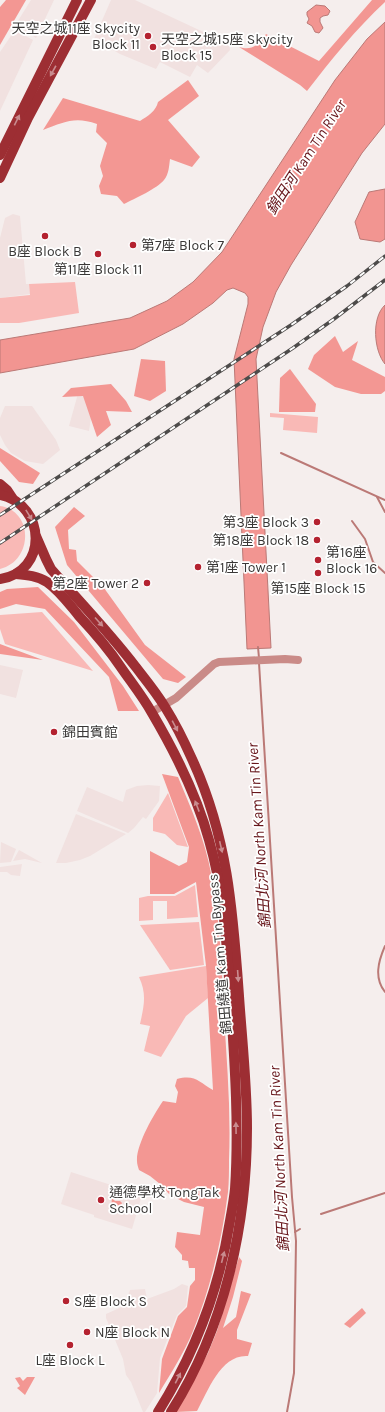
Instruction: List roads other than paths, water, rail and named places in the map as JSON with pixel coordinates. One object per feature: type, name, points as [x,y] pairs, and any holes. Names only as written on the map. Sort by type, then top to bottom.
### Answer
[{"type":"main road","points":[[0,154],[77,0]]},
{"type":"main road","points":[[0,178],[28,118],[92,0]]},
{"type":"main road","name":"錦田繞道 Kam Tin Bypass","points":[[0,484],[7,490],[13,499],[20,503],[27,511],[32,520],[36,536],[51,569],[114,639],[164,705],[193,761],[211,808],[228,877],[236,950],[247,1126],[244,1194],[234,1256],[224,1293],[206,1344],[171,1412]]},
{"type":"main road","points":[[0,495],[13,499]]},
{"type":"main road","points":[[0,579],[16,574],[24,567],[30,559],[35,545],[36,536]]},
{"type":"main road","name":"錦田繞道 Kam Tin Bypass","points":[[16,574],[32,576],[46,581],[61,594],[110,651],[152,712],[181,768],[196,802],[209,840],[219,883],[228,961],[236,1094],[237,1140],[234,1191],[227,1241],[214,1292],[196,1342],[172,1390],[158,1412]]},
{"type":"street","points":[[152,712],[176,698],[214,664],[219,662],[285,659],[298,660]]},
{"type":"water","points":[[316,5],[325,6],[330,11],[328,15],[320,18],[323,28],[319,33],[315,32],[312,26],[307,23],[309,19],[307,12]]},
{"type":"water","name":"錦田河 Kam Tin River","points":[[385,22],[385,124],[362,153],[291,265],[276,292],[263,327],[256,359],[271,648],[247,649],[234,359],[248,304],[248,297],[245,293],[233,288],[227,290],[213,303],[183,324],[134,349],[0,373],[0,340],[130,318],[167,301],[193,282],[222,252],[335,80],[367,39]]},
{"type":"water","points":[[385,189],[385,239],[380,242],[360,239],[355,222],[369,192]]},
{"type":"water","points":[[385,305],[385,364],[378,351],[376,343],[376,326],[381,311]]},
{"type":"waterway","points":[[281,453],[385,500]]},
{"type":"waterway","points":[[377,497],[385,512]]},
{"type":"waterway","points":[[352,521],[365,539],[373,562],[385,573]]},
{"type":"waterway","name":"錦田北河 North Kam Tin River","points":[[258,647],[259,658]]},
{"type":"waterway","name":"錦田北河 North Kam Tin River","points":[[259,663],[296,1241],[294,1373],[287,1412]]},
{"type":"waterway","points":[[385,946],[380,958],[378,970],[379,981],[385,992]]},
{"type":"waterway","points":[[321,1214],[385,1193]]},
{"type":"waterway","name":"錦田北河 North Kam Tin River","points":[[295,1232],[300,1229]]},
{"type":"railway","points":[[0,515],[291,325],[347,286],[385,256]]},
{"type":"railway","points":[[0,543],[293,348],[385,280]]},
{"type":"place","name":"天空之城11座 Skycity Block 11","points":[[148,36]]},
{"type":"place","name":"天空之城15座 Skycity Block 15","points":[[153,47]]},
{"type":"place","name":"B座 Block B","points":[[45,236]]},
{"type":"place","name":"第7座 Block 7","points":[[133,245]]},
{"type":"place","name":"第11座 Block 11","points":[[98,254]]},
{"type":"place","name":"第3座 Block 3","points":[[317,522]]},
{"type":"place","name":"第18座 Block 18","points":[[317,540]]},
{"type":"place","name":"第16座 Block 16","points":[[318,560]]},
{"type":"place","name":"第1座 Tower 1","points":[[198,567]]},
{"type":"place","name":"第15座 Block 15","points":[[318,573]]},
{"type":"place","name":"第2座 Tower 2","points":[[147,583]]},
{"type":"place","name":"錦田賓館","points":[[54,732]]},
{"type":"place","name":"通德學校 TongTak School","points":[[101,1200]]},
{"type":"place","name":"S座 Block S","points":[[66,1301]]},
{"type":"place","name":"N座 Block N","points":[[87,1332]]},
{"type":"place","name":"L座 Block L","points":[[70,1345]]}]
